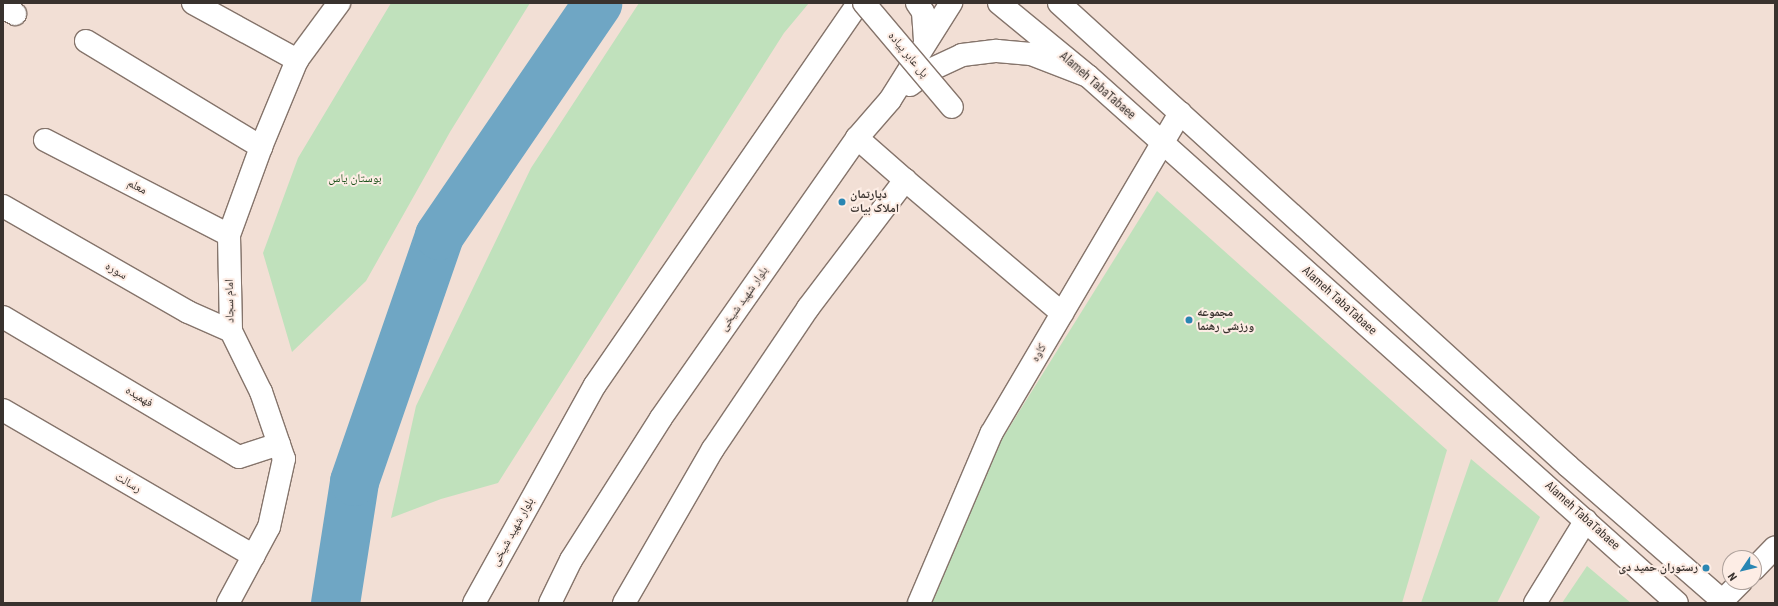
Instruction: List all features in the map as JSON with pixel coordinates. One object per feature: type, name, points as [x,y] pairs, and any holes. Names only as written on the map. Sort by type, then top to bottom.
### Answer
[{"type":"street","points":[[193,3],[298,60]]},
{"type":"street","name":"امام سجاد","points":[[228,603],[254,556],[271,520],[284,459],[261,392],[230,331],[229,235],[261,146],[298,60],[339,3]]},
{"type":"street","name":"بلوار شهید شیخی","points":[[474,603],[595,385],[860,3]]},
{"type":"street","name":"پل عابر پیاده","points":[[864,3],[952,107]]},
{"type":"street","points":[[917,3],[923,12],[925,41]]},
{"type":"street","name":"بلوار شهید شیخی","points":[[550,603],[571,560],[661,418],[857,138],[890,100],[925,41],[951,3]]},
{"type":"street","name":"Alameh TabaTabaee","points":[[999,3],[1088,76],[1677,603]]},
{"type":"street","points":[[1059,3],[1568,466],[1722,602],[1733,590]]},
{"type":"street","points":[[86,41],[261,146]]},
{"type":"street","points":[[890,100],[930,70],[962,55],[997,51],[1030,54],[1088,76]]},
{"type":"street","name":"کاوه","points":[[919,603],[991,434],[1180,113]]},
{"type":"street","points":[[857,138],[1062,313]]},
{"type":"street","name":"معلم","points":[[45,140],[229,235]]},
{"type":"street","points":[[624,603],[713,449],[808,308],[905,180]]},
{"type":"street","name":"سوره","points":[[3,206],[188,312],[230,331]]},
{"type":"street","name":"فهمیده","points":[[3,316],[239,457],[279,444]]},
{"type":"street","name":"رسالت","points":[[3,410],[254,556]]},
{"type":"street","points":[[1535,603],[1586,520]]},
{"type":"street","points":[[1762,561],[1775,547]]},
{"type":"green space","name":"بوستان یاس","points":[[391,3],[530,3],[450,132],[366,281],[292,352],[263,253],[298,158]]},
{"type":"green space","points":[[639,3],[809,3],[784,33],[498,483],[441,499],[391,518],[416,406],[531,168]]},
{"type":"green space","name":"مجموعه ورزشی رهنما","points":[[1157,191],[1447,450],[1402,603],[916,603],[937,543]]},
{"type":"green space","points":[[1471,459],[1540,517],[1497,603],[1421,603]]},
{"type":"green space","points":[[1587,566],[1631,603],[1562,603]]},
{"type":"waterway","points":[[335,603],[354,481],[439,235],[597,3]]},
{"type":"place","name":"دپارتمان املاک بیات","points":[[842,202]]},
{"type":"place","name":"مجموعه ورزشی رهنما","points":[[1189,320]]},
{"type":"place","name":"رستوران حمید دی","points":[[1706,568]]}]
